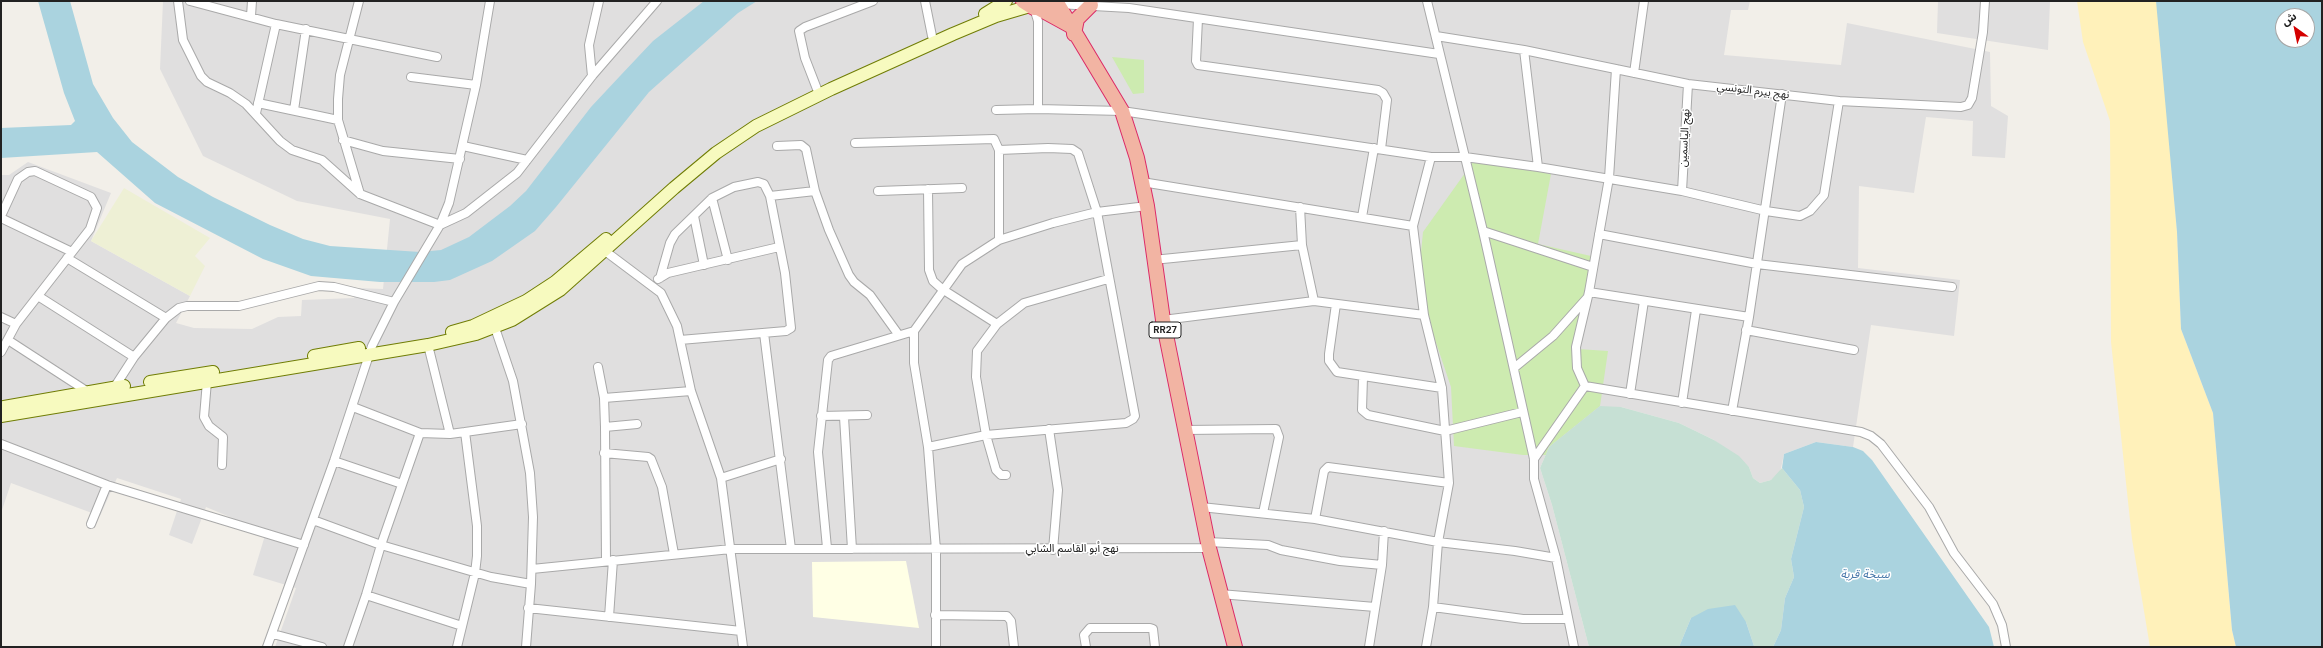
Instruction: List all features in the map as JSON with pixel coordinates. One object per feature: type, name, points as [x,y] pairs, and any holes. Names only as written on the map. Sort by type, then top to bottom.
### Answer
[{"type":"highway","name":"RR27","points":[[1041,4],[1072,30]]},
{"type":"highway","name":"RR27","points":[[1041,4],[1072,30],[1122,111],[1137,158],[1147,206],[1153,260],[1163,320],[1208,545],[1235,647]]},
{"type":"highway","points":[[1072,30],[1077,19],[1091,5]]},
{"type":"main road","points":[[601,249],[731,135],[817,89],[932,36],[986,14],[1006,1]]},
{"type":"main road","points":[[1,408],[114,388],[371,351],[428,345],[493,323],[555,282],[601,249],[685,178],[733,140],[756,126],[831,89],[953,34],[996,16],[1041,4]]},
{"type":"main road","points":[[1,416],[371,351],[493,323]]},
{"type":"street","points":[[178,1],[183,40],[201,76],[214,86],[241,100],[256,113],[267,129],[292,150],[322,160],[360,194],[440,226],[466,213],[506,184],[527,160],[592,76],[658,1]]},
{"type":"street","points":[[190,1],[251,16],[276,24],[437,57]]},
{"type":"street","points":[[251,16],[252,1]]},
{"type":"street","points":[[359,1],[340,75],[338,120],[360,194]]},
{"type":"street","points":[[267,647],[273,634],[353,407],[371,351],[394,302],[440,226],[450,197],[463,146],[476,85],[490,1]]},
{"type":"street","points":[[592,76],[589,45],[599,1]]},
{"type":"street","points":[[817,89],[805,58],[799,31],[873,1]]},
{"type":"street","points":[[925,1],[932,36]]},
{"type":"street","points":[[1427,1],[1483,231],[1514,368],[1522,412],[1534,459],[1534,479],[1556,558],[1574,647]]},
{"type":"street","points":[[1634,73],[1644,1]]},
{"type":"street","name":"نهج بيرم التونسي","points":[[1436,36],[1524,50],[1688,84],[1839,101],[1956,107],[1968,105],[1972,98],[1977,79],[1985,1]]},
{"type":"street","points":[[1038,109],[1038,21],[1041,4],[1091,5],[1129,8],[1439,54]]},
{"type":"street","points":[[1198,19],[1196,61],[1198,65],[1378,90],[1383,93],[1387,100],[1362,217]]},
{"type":"street","points":[[256,113],[276,24]]},
{"type":"street","points":[[294,110],[306,29]]},
{"type":"street","points":[[1524,50],[1538,167]]},
{"type":"street","points":[[1585,386],[1577,368],[1575,359],[1609,178],[1616,69]]},
{"type":"street","points":[[411,77],[476,85]]},
{"type":"street","name":"نهج الياسمين","points":[[1682,191],[1688,84]]},
{"type":"street","points":[[1732,411],[1766,211],[1782,94]]},
{"type":"street","points":[[996,110],[1038,109],[1122,111],[1431,157],[1466,157],[1538,167],[1682,191],[1766,211],[1800,216],[1810,212],[1819,203],[1824,195],[1839,101]]},
{"type":"street","points":[[258,103],[338,120]]},
{"type":"street","points":[[855,143],[994,139],[998,143],[999,150],[999,240]]},
{"type":"street","points":[[343,140],[383,150],[460,159]]},
{"type":"street","points":[[776,146],[801,145],[805,147],[815,191],[829,230],[849,275],[854,282],[870,295],[898,334]]},
{"type":"street","points":[[463,146],[527,160]]},
{"type":"street","points":[[928,447],[986,435],[1126,423],[1135,416],[1108,279],[1097,212],[1078,153],[1072,149],[999,150]]},
{"type":"street","points":[[1426,647],[1433,607],[1438,542],[1449,483],[1442,388],[1424,315],[1413,226],[1431,157]]},
{"type":"street","points":[[1,352],[16,324],[70,255],[90,229],[97,208],[91,197],[35,171],[28,172],[18,179],[1,217],[70,255],[166,318]]},
{"type":"street","points":[[660,278],[670,243],[675,234],[712,198],[734,187],[758,182],[764,184],[770,196],[785,273],[791,328],[786,331],[680,340]]},
{"type":"street","points":[[1142,182],[1413,226]]},
{"type":"street","points":[[878,191],[962,188]]},
{"type":"street","points":[[928,189],[929,270],[933,281],[942,289],[997,324]]},
{"type":"street","points":[[770,196],[815,191]]},
{"type":"street","points":[[712,198],[728,260]]},
{"type":"street","points":[[936,647],[936,550],[928,447],[916,385],[913,346],[914,331],[942,289],[962,264],[999,240],[1053,223],[1097,212],[1147,206]]},
{"type":"street","points":[[1300,207],[1302,245],[1314,301]]},
{"type":"street","points":[[694,216],[704,265]]},
{"type":"street","points":[[1483,231],[1593,267]]},
{"type":"street","points":[[1599,234],[1757,264],[1952,287]]},
{"type":"street","points":[[1153,260],[1302,245]]},
{"type":"street","points":[[651,284],[668,273],[779,247]]},
{"type":"street","points":[[601,249],[651,284],[661,293],[667,302],[677,326],[691,391],[721,478],[744,647]]},
{"type":"street","points":[[1006,475],[1001,474],[996,470],[986,435],[976,362],[977,351],[997,324],[1024,303],[1108,279]]},
{"type":"street","points":[[114,388],[134,357],[166,318],[178,308],[187,306],[239,306],[319,286],[334,286],[394,302]]},
{"type":"street","points":[[1514,368],[1553,336],[1588,294]]},
{"type":"street","points":[[1588,294],[1749,317]]},
{"type":"street","points":[[38,296],[134,357]]},
{"type":"street","points":[[1163,320],[1314,301],[1424,315]]},
{"type":"street","points":[[1630,394],[1644,301]]},
{"type":"street","points":[[1336,304],[1329,361],[1337,372],[1442,388]]},
{"type":"street","points":[[1682,403],[1696,310]]},
{"type":"street","points":[[1,317],[16,324]]},
{"type":"street","points":[[493,323],[513,381],[530,473],[533,517],[532,569],[526,647]]},
{"type":"street","points":[[1746,330],[1854,350]]},
{"type":"street","points":[[827,548],[818,469],[821,416],[829,358],[898,334],[914,331]]},
{"type":"street","points":[[764,333],[791,549]]},
{"type":"street","points":[[8,340],[88,392]]},
{"type":"street","points":[[428,345],[450,434]]},
{"type":"street","points":[[598,368],[604,398],[604,453],[610,560],[609,617]]},
{"type":"street","points":[[1363,376],[1362,407],[1364,412],[1445,431],[1522,412]]},
{"type":"street","points":[[207,381],[204,417],[209,426],[223,437],[222,465]]},
{"type":"street","points":[[1585,386],[1861,432],[1877,440],[1929,507],[1954,553],[1993,604],[2002,625],[2006,647]]},
{"type":"street","points":[[1534,459],[1585,386]]},
{"type":"street","points":[[604,398],[691,391]]},
{"type":"street","points":[[353,407],[420,434],[450,434],[522,424]]},
{"type":"street","points":[[821,416],[844,417],[867,415]]},
{"type":"street","points":[[844,417],[852,549]]},
{"type":"street","points":[[605,427],[637,424]]},
{"type":"street","points":[[1049,429],[1058,490],[1054,550]]},
{"type":"street","points":[[1185,430],[1276,429],[1278,437],[1263,513]]},
{"type":"street","points":[[456,647],[475,573],[477,526],[465,432]]},
{"type":"street","points":[[348,647],[366,595],[380,545],[420,434]]},
{"type":"street","points":[[1,444],[107,485],[304,545]]},
{"type":"street","points":[[604,453],[648,456],[651,459],[662,487],[674,554]]},
{"type":"street","points":[[721,478],[781,460]]},
{"type":"street","points":[[334,461],[402,484]]},
{"type":"street","points":[[1315,519],[1324,471],[1328,467],[1449,483]]},
{"type":"street","points":[[91,524],[107,485]]},
{"type":"street","points":[[1201,507],[1315,519],[1438,542],[1515,551],[1556,558]]},
{"type":"street","points":[[313,520],[380,545],[475,573],[531,584]]},
{"type":"street","points":[[1369,647],[1382,565],[1384,531]]},
{"type":"street","name":"نهج أبو القاسم الشابي","points":[[532,569],[731,549],[827,548],[1054,550],[1208,545],[1273,546],[1281,550],[1340,561],[1382,565]]},
{"type":"street","points":[[1220,594],[1375,607]]},
{"type":"street","points":[[366,595],[462,626]]},
{"type":"street","points":[[1433,607],[1523,619],[1568,619]]},
{"type":"street","points":[[528,608],[741,631]]},
{"type":"street","points":[[935,615],[1007,616],[1011,621],[1014,647]]},
{"type":"street","points":[[1086,647],[1084,635],[1090,628],[1150,628],[1153,629],[1154,647]]},
{"type":"street","points":[[273,634],[322,647]]},
{"type":"shaded area","points":[[163,1],[1750,1],[1748,10],[1731,10],[1724,55],[1841,65],[1847,23],[1990,52],[1991,106],[2008,116],[2005,158],[1972,156],[1973,121],[1926,117],[1914,193],[1859,186],[1858,268],[1960,280],[1954,336],[1871,325],[1853,447],[1816,442],[1784,454],[1780,473],[1771,480],[1760,483],[1753,478],[1749,467],[1714,440],[1679,423],[1621,407],[1549,447],[1540,468],[1552,505],[1589,647],[275,647],[296,588],[253,575],[266,532],[206,507],[192,544],[169,535],[181,499],[117,478],[100,516],[11,483],[1,513],[1,175],[9,175],[28,162],[111,193],[91,241],[190,296],[176,323],[194,328],[252,329],[278,317],[301,316],[302,300],[354,298],[357,288],[383,289],[390,219],[297,201],[203,156],[160,69]]},
{"type":"shaded area","points":[[1938,1],[2050,1],[2048,50],[1937,33]]},
{"type":"shaded area","points":[[124,188],[210,238],[195,256],[205,266],[190,296],[91,241]]},
{"type":"shaded area","points":[[1600,406],[1621,407],[1679,423],[1714,440],[1739,456],[1749,467],[1753,478],[1760,483],[1771,480],[1782,468],[1800,490],[1804,507],[1791,559],[1794,577],[1785,598],[1781,630],[1773,647],[1754,646],[1746,622],[1691,618],[1679,647],[1589,647],[1552,505],[1540,468],[1549,447]]},
{"type":"shaded area","points":[[906,561],[919,628],[813,617],[812,562]]},
{"type":"green space","points":[[1112,57],[1144,60],[1144,93],[1133,94]]},
{"type":"green space","points":[[1475,159],[1551,174],[1538,244],[1591,256],[1578,349],[1608,351],[1600,406],[1549,447],[1546,455],[1523,455],[1454,446],[1451,387],[1428,319],[1420,263],[1423,232]]},
{"type":"sand","points":[[2077,1],[2156,1],[2158,6],[2177,232],[2181,329],[2213,413],[2232,630],[2236,647],[2150,647],[2132,539],[2111,342],[2110,121],[2083,42]]},
{"type":"water","points":[[38,1],[70,1],[93,84],[113,118],[132,142],[178,177],[213,197],[270,225],[303,239],[330,246],[420,252],[441,250],[469,237],[510,206],[526,191],[591,107],[653,41],[704,1],[757,1],[738,13],[649,92],[535,231],[492,261],[450,280],[434,282],[380,282],[311,276],[263,259],[155,203],[97,152],[1,158],[1,128],[71,125],[75,121],[64,93]]},
{"type":"water","points":[[2156,1],[2322,1],[2322,647],[2236,647],[2232,630],[2213,413],[2181,329],[2177,232]]},
{"type":"water","name":"سبخة قربة","points":[[1816,442],[1853,447],[1863,451],[1872,460],[1989,627],[1994,647],[1773,647],[1781,630],[1785,598],[1794,577],[1791,559],[1804,507],[1800,490],[1782,468],[1784,454]]},
{"type":"water","points":[[1735,605],[1746,622],[1754,646],[1773,647],[1679,647],[1691,618],[1708,609]]}]
